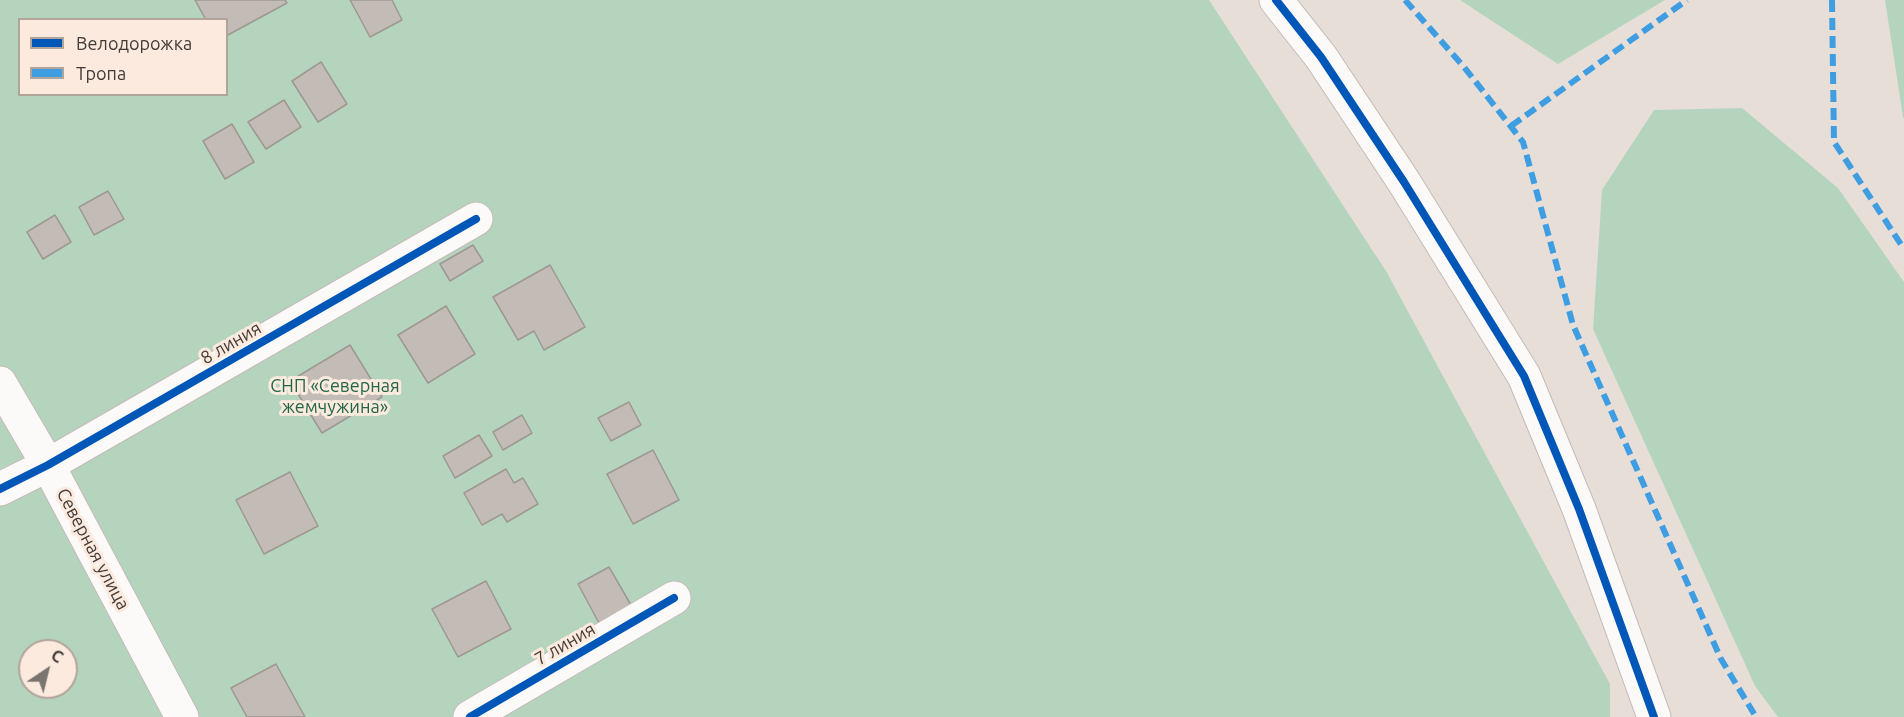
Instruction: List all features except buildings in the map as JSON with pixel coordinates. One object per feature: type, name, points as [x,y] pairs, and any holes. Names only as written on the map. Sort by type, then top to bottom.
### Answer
[{"type":"street","points":[[1276,0],[1321,57],[1404,182],[1524,376],[1579,509],[1654,717]]},
{"type":"street","name":"8 линия","points":[[0,489],[48,465],[476,219]]},
{"type":"street","name":"Северная улица","points":[[0,383],[48,465],[182,717]]},
{"type":"street","name":"7 линия","points":[[470,717],[674,598]]},
{"type":"green space","name":"СНП «Северная жемчужина»","points":[[0,0],[1209,0],[1386,271],[1610,684],[1610,717],[0,717]]},
{"type":"green space","points":[[1460,0],[1665,0],[1558,64]]},
{"type":"green space","points":[[1885,0],[1904,0],[1904,119],[1903,117]]},
{"type":"green space","points":[[1742,108],[1838,188],[1904,282],[1904,717],[1778,717],[1755,686],[1593,329],[1602,190],[1654,110]]},
{"type":"marked path","points":[[1405,0],[1464,67],[1523,142],[1573,325],[1721,659],[1756,717]]},
{"type":"marked path","points":[[1511,126],[1687,0]]},
{"type":"marked path","points":[[1832,0],[1834,142],[1904,249]]},
{"type":"cycle path","points":[[1276,0],[1321,57],[1404,182],[1524,376],[1579,509],[1654,717]]},
{"type":"cycle path","points":[[0,489],[48,465],[476,219]]},
{"type":"cycle path","points":[[470,717],[674,598]]}]
